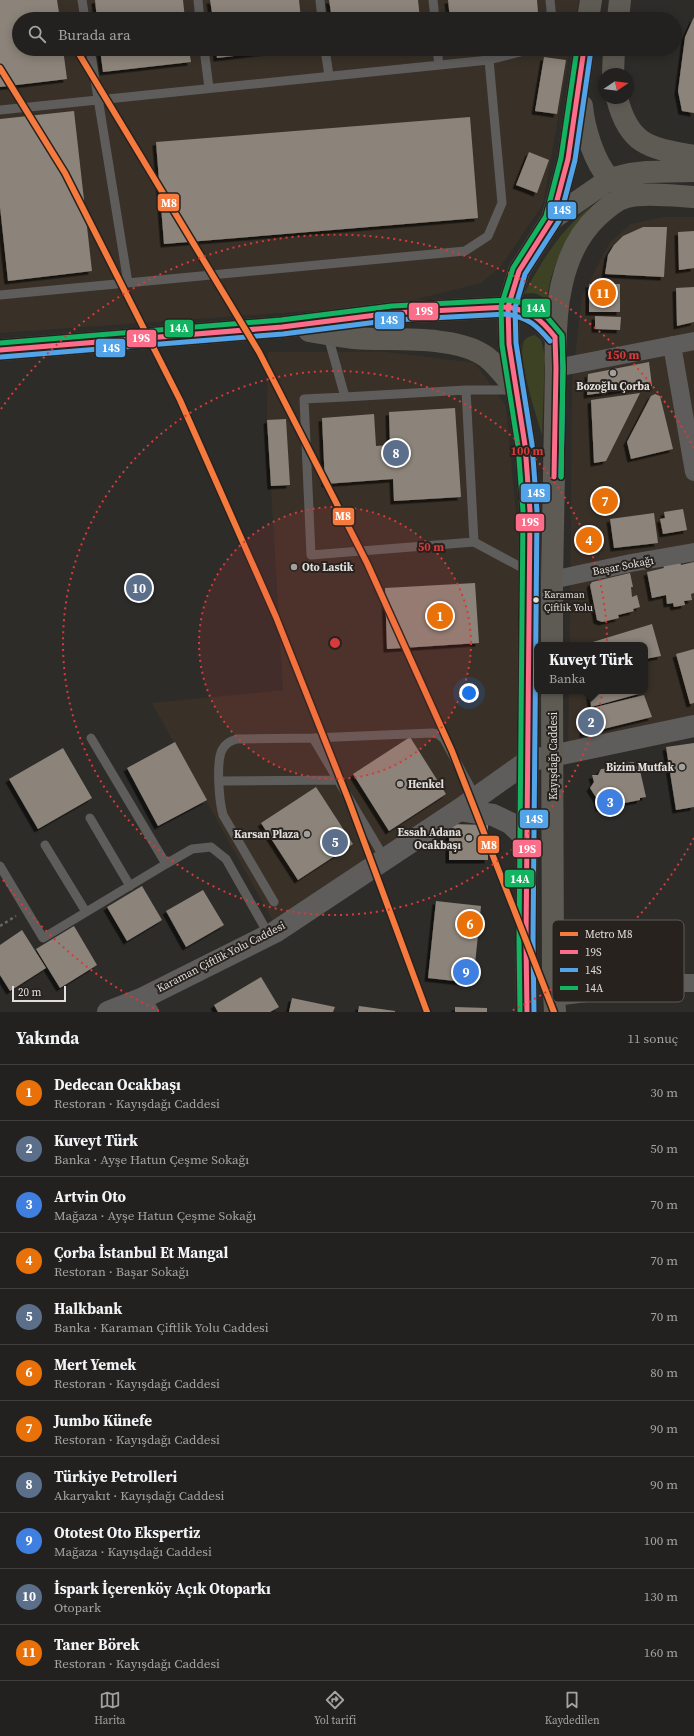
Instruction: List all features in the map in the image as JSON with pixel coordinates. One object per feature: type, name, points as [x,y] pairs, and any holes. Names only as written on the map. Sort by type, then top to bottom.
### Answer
[{"type":"main road","points":[[589,12],[590,0]]},
{"type":"main road","points":[[619,12],[620,0]]},
{"type":"main road","points":[[527,1012],[530,511],[525,445],[509,344],[508,307],[519,271],[552,219],[568,159],[580,89],[583,56]]},
{"type":"main road","points":[[613,68],[614,56]]},
{"type":"main road","points":[[580,89],[583,118],[591,145],[601,167],[610,179],[632,188],[661,195]]},
{"type":"main road","points":[[619,104],[622,115],[636,138],[651,146],[694,156]]},
{"type":"main road","points":[[552,219],[610,179],[647,172],[694,171]]},
{"type":"main road","points":[[552,642],[556,368],[555,337],[564,274],[578,240],[591,222],[611,203],[628,196],[661,195],[694,197]]},
{"type":"main road","points":[[0,350],[282,327],[392,313],[508,307],[523,310],[537,316],[555,337]]},
{"type":"main road","points":[[282,327],[354,338],[440,342],[461,345],[481,353],[495,366],[516,390]]},
{"type":"main road","name":"Kayışdağı Caddesi","points":[[552,694],[553,920]]},
{"type":"street","points":[[556,368],[694,341]]},
{"type":"street","points":[[672,346],[693,454],[694,472]]},
{"type":"street","name":"Başar Sokağı","points":[[552,580],[631,563],[694,552]]},
{"type":"street","name":"Karaman Çiftlik Yolu Caddesi","points":[[108,1012],[145,1005],[269,935],[459,810],[528,761],[694,726]]},
{"type":"street","points":[[459,810],[493,815],[510,823],[527,839]]},
{"type":"street","points":[[684,983],[694,983]]},
{"type":"street","points":[[554,1004],[566,1002]]},
{"type":"lane","points":[[82,0],[84,12]]},
{"type":"lane","points":[[198,0],[199,12]]},
{"type":"lane","points":[[320,0],[321,12]]},
{"type":"lane","points":[[433,0],[434,12]]},
{"type":"lane","points":[[550,0],[551,12]]},
{"type":"lane","points":[[91,56],[128,283]]},
{"type":"lane","points":[[205,56],[209,88]]},
{"type":"lane","points":[[326,56],[329,76]]},
{"type":"lane","points":[[438,56],[439,65]]},
{"type":"lane","points":[[0,110],[489,60],[505,56]]},
{"type":"lane","points":[[0,295],[465,251],[488,236],[502,203],[489,60]]},
{"type":"lane","points":[[327,334],[345,396]]},
{"type":"lane","points":[[466,390],[474,542]]},
{"type":"lane","points":[[516,390],[466,390],[304,399],[311,555],[474,542],[529,571]]},
{"type":"lane","points":[[274,902],[223,815],[220,796],[220,757],[223,748],[228,742],[237,738],[313,738],[438,734],[444,739],[476,798]]},
{"type":"lane","points":[[91,738],[166,864]]},
{"type":"lane","points":[[313,738],[385,859]]},
{"type":"lane","points":[[220,781],[338,780]]},
{"type":"lane","points":[[90,818],[130,886]]},
{"type":"lane","points":[[45,845],[86,912]]},
{"type":"lane","points":[[0,866],[43,938],[192,849],[211,847],[226,859],[269,935]]},
{"type":"path","points":[[0,926],[26,910]]},
{"type":"shaded area","points":[[0,0],[579,0],[577,12],[12,12],[12,56],[569,56],[543,204],[501,266],[481,283],[393,305],[0,333]]},
{"type":"shaded area","points":[[664,217],[694,217],[694,721],[568,750],[569,694],[648,694],[648,642],[570,642],[572,383],[582,296],[610,242],[631,224]]},
{"type":"shaded area","points":[[268,352],[386,352],[475,363],[506,406],[518,536],[523,759],[273,921],[152,703],[283,690],[267,420]]},
{"type":"green space","points":[[591,206],[568,240],[556,263],[547,303],[540,295],[531,293],[524,294],[538,269],[561,235]]},
{"type":"green space","points":[[535,335],[541,340],[545,356],[542,435],[528,386],[522,348],[526,339]]},
{"type":"building","points":[[0,0],[57,0],[59,12],[12,12],[12,56],[64,56],[67,79],[0,87]]},
{"type":"building","points":[[95,0],[183,0],[184,12],[96,12]]},
{"type":"building","points":[[210,0],[299,0],[300,12],[212,12]]},
{"type":"building","points":[[329,0],[418,0],[419,12],[331,12]]},
{"type":"building","points":[[448,0],[537,0],[538,12],[449,12]]},
{"type":"building","points":[[694,17],[694,113],[682,111],[678,91],[685,37]]},
{"type":"building","points":[[101,56],[190,56],[191,62],[103,72]]},
{"type":"building","points":[[217,56],[234,56],[217,58]]},
{"type":"building","points":[[544,57],[566,60],[557,114],[535,111]]},
{"type":"building","points":[[74,111],[92,271],[8,281],[0,207],[0,119]]},
{"type":"building","points":[[470,117],[478,218],[164,244],[156,142]]},
{"type":"building","points":[[529,152],[549,160],[537,193],[516,185]]},
{"type":"building","points":[[643,227],[667,227],[664,277],[605,274],[608,255],[614,245],[623,236]]},
{"type":"building","points":[[694,231],[694,268],[679,270],[678,232]]},
{"type":"building","points":[[589,284],[620,284],[620,312],[589,312]]},
{"type":"building","points":[[694,287],[694,322],[677,326],[676,288]]},
{"type":"building","points":[[595,316],[621,317],[620,330],[595,329]]},
{"type":"building","points":[[649,362],[652,386],[587,395],[588,374]]},
{"type":"building","points":[[640,393],[606,461],[594,463],[591,400]]},
{"type":"building","points":[[655,394],[660,396],[673,449],[631,459],[627,442],[651,396]]},
{"type":"building","points":[[455,408],[461,497],[394,501],[393,479],[325,484],[322,418],[374,414],[376,446],[390,445],[389,412]]},
{"type":"building","points":[[286,419],[290,485],[271,486],[267,420]]},
{"type":"building","points":[[683,509],[687,530],[663,534],[660,519],[665,518],[664,512]]},
{"type":"building","points":[[654,513],[658,543],[614,548],[610,519]]},
{"type":"building","points":[[680,562],[681,565],[694,562],[694,593],[691,594],[692,600],[684,601],[685,605],[674,607],[673,603],[667,604],[666,595],[652,598],[647,572],[664,568],[663,565]]},
{"type":"building","points":[[630,573],[633,587],[631,587],[632,597],[637,595],[640,607],[633,609],[634,611],[618,615],[619,618],[602,622],[597,620],[590,585],[592,582]]},
{"type":"building","points":[[475,583],[479,643],[387,649],[385,588]]},
{"type":"building","points":[[652,624],[661,656],[648,658],[648,642],[593,642]]},
{"type":"building","points":[[694,649],[694,703],[690,704],[676,654]]},
{"type":"building","points":[[590,694],[638,694],[591,707]]},
{"type":"building","points":[[644,695],[652,717],[583,734],[584,710]]},
{"type":"building","name":"Henkel","points":[[410,737],[446,794],[389,831],[353,774]]},
{"type":"building","points":[[175,742],[207,800],[158,826],[127,768]]},
{"type":"building","points":[[694,743],[694,807],[676,810],[666,747]]},
{"type":"building","points":[[63,748],[92,798],[38,829],[9,779]]},
{"type":"building","points":[[634,762],[634,767],[639,766],[646,797],[640,798],[640,800],[599,808],[597,799],[590,788],[594,782],[592,775],[598,775],[601,769],[619,768],[618,764]]},
{"type":"building","name":"Karsan Plaza","points":[[316,787],[353,844],[298,880],[261,823]]},
{"type":"building","points":[[449,824],[488,825],[488,860],[449,860]]},
{"type":"building","points":[[142,886],[162,920],[127,941],[107,907]]},
{"type":"building","points":[[203,890],[224,925],[186,947],[166,911]]},
{"type":"building","points":[[436,901],[481,906],[473,983],[428,978]]},
{"type":"building","points":[[74,926],[97,965],[60,988],[36,949]]},
{"type":"building","points":[[22,930],[46,968],[10,991],[0,975],[0,945]]},
{"type":"building","points":[[261,977],[279,1007],[270,1012],[218,1012],[214,1005]]},
{"type":"building","points":[[292,998],[335,1007],[333,1012],[289,1012]]},
{"type":"building","points":[[359,1006],[395,1011],[395,1012],[358,1012]]},
{"type":"building","points":[[455,1007],[487,1008],[487,1012],[455,1012]]},
{"type":"metro line","name":"M8","points":[[80,56],[259,352],[367,563],[452,751],[554,1012]]},
{"type":"metro line","name":"M8","points":[[0,68],[65,173],[180,400],[276,617],[349,801],[427,1012]]},
{"type":"transit line","name":"14A","points":[[520,1012],[519,941],[523,511],[518,446],[502,345],[501,306],[513,268],[546,216],[561,158],[576,56]]},
{"type":"transit line","name":"19S","points":[[527,1012],[526,941],[530,511],[525,445],[509,344],[508,307],[519,271],[552,219],[568,159],[583,56]]},
{"type":"transit line","name":"14S","points":[[536,642],[537,511],[532,444],[516,343],[515,308],[525,274],[559,221],[575,160],[590,56]]},
{"type":"transit line","name":"14A","points":[[0,343],[281,320],[392,306],[508,300],[525,303],[541,310],[562,335],[563,368],[561,477]]},
{"type":"transit line","name":"19S","points":[[0,350],[282,327],[392,313],[508,307],[523,311],[540,320],[555,337]]},
{"type":"transit line","name":"14S","points":[[1,357],[283,334],[393,320],[507,314],[532,323],[550,341]]},
{"type":"transit line","name":"19S","points":[[554,477],[556,368],[555,337]]},
{"type":"transit line","name":"14S","points":[[561,477],[563,368],[562,337]]},
{"type":"transit line","name":"14S","points":[[534,1012],[533,941],[535,694]]},
{"type":"place","name":"Taner Börek","points":[[603,293]]},
{"type":"place","name":"Bozoğlu Çorba","points":[[613,373]]},
{"type":"place","name":"Türkiye Petrolleri","points":[[396,453]]},
{"type":"place","name":"Jumbo Künefe","points":[[605,501]]},
{"type":"place","name":"Çorba İstanbul Et Mangal","points":[[589,540]]},
{"type":"place","name":"Oto Lastik","points":[[294,567]]},
{"type":"place","name":"İspark İçerenköy Açık Otoparkı","points":[[139,588]]},
{"type":"place","name":"Karaman Çiftlik Yolu","points":[[536,600]]},
{"type":"place","name":"Dedecan Ocakbaşı","points":[[440,616]]},
{"type":"place","name":"Kuveyt Türk","points":[[591,722]]},
{"type":"place","name":"Bizim Mutfak","points":[[682,767]]},
{"type":"place","name":"Henkel","points":[[400,784]]},
{"type":"place","name":"Artvin Oto","points":[[610,802]]},
{"type":"place","name":"Karsan Plaza","points":[[307,834]]},
{"type":"place","name":"Essah Adana Ocakbaşı","points":[[469,838]]},
{"type":"place","name":"Halkbank","points":[[335,842]]},
{"type":"place","name":"Mert Yemek","points":[[470,924]]},
{"type":"place","name":"Ototest Oto Ekspertiz","points":[[466,972]]}]
